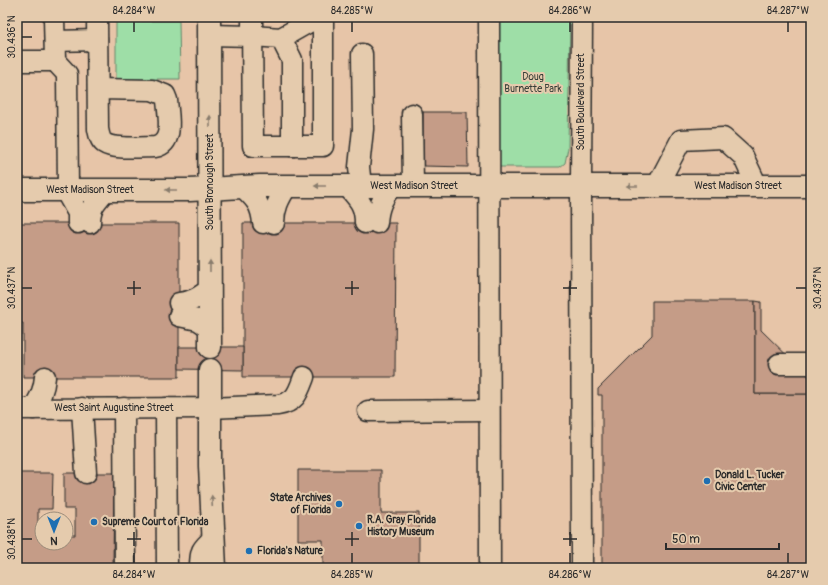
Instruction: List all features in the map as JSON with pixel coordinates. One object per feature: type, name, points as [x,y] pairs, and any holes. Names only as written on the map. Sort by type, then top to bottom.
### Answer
[{"type":"main road","name":"South Bronough Street","points":[[209,26],[210,338]]},
{"type":"main road","name":"West Madison Street","points":[[17,190],[190,190],[287,186],[811,186]]},
{"type":"main road","points":[[210,370],[210,466],[215,568]]},
{"type":"street","points":[[54,17],[55,61],[67,74],[67,190],[84,223],[90,214],[93,204],[106,190]]},
{"type":"street","points":[[96,17],[98,89]]},
{"type":"street","points":[[281,38],[318,17]]},
{"type":"street","points":[[252,26],[253,146],[323,146],[323,17]]},
{"type":"street","points":[[489,17],[490,568]]},
{"type":"street","name":"South Boulevard Street","points":[[582,17],[582,568]]},
{"type":"street","points":[[209,26],[252,26],[281,38],[292,60],[292,146]]},
{"type":"street","points":[[54,41],[97,40]]},
{"type":"street","points":[[362,54],[363,129],[359,167],[354,186],[358,199],[371,223],[378,211],[382,199],[402,186],[412,114]]},
{"type":"street","points":[[17,61],[55,61]]},
{"type":"street","points":[[657,186],[681,140],[723,138],[743,156],[757,186]]},
{"type":"street","points":[[243,187],[256,200],[268,223],[277,202],[287,186]]},
{"type":"street","points":[[210,290],[195,300],[188,302],[179,309],[192,318],[198,320],[210,338]]},
{"type":"street","points":[[779,364],[811,364]]},
{"type":"street","name":"West Saint Augustine Street","points":[[25,409],[210,408],[286,404],[296,396],[304,377]]},
{"type":"street","points":[[25,409],[40,397],[50,378],[60,408]]},
{"type":"street","points":[[82,408],[86,473]]},
{"type":"street","points":[[124,408],[124,568]]},
{"type":"street","points":[[166,408],[168,568]]},
{"type":"street","points":[[368,411],[489,410]]},
{"type":"street","points":[[200,568],[200,554],[205,546],[214,538]]},
{"type":"green space","name":"Doug Burnette Park","points":[[497,17],[570,17],[568,148],[565,163],[560,167],[498,167]]},
{"type":"green space","points":[[116,21],[179,21],[180,79],[116,79]]},
{"type":"building","points":[[423,112],[467,112],[468,167],[423,166]]},
{"type":"building","points":[[17,223],[179,223],[179,377],[23,377],[23,323],[17,323]]},
{"type":"building","points":[[243,223],[396,223],[395,377],[243,377]]},
{"type":"building","name":"Donald L. Tucker Civic Center","points":[[652,301],[755,301],[755,394],[811,394],[811,568],[602,568],[602,395],[598,395],[598,389],[652,335]]},
{"type":"building","points":[[755,301],[761,302],[761,330],[811,379],[811,394],[755,394]]},
{"type":"building","points":[[179,347],[243,347],[243,370],[179,369]]},
{"type":"building","name":"R.A. Gray Florida History Museum","points":[[298,470],[381,470],[381,513],[419,513],[419,568],[323,568],[323,540],[298,540]]},
{"type":"building","name":"Supreme Court of Florida","points":[[17,473],[53,473],[52,509],[38,509],[38,511],[34,511],[34,551],[74,551],[75,509],[64,509],[64,473],[114,473],[113,568],[17,568]]},
{"type":"place","name":"Donald L. Tucker Civic Center","points":[[707,481]]},
{"type":"place","name":"State Archives of Florida","points":[[339,504]]},
{"type":"place","name":"Supreme Court of Florida","points":[[94,522]]},
{"type":"place","name":"R.A. Gray Florida History Museum","points":[[359,526]]},
{"type":"place","name":"Florida's Nature","points":[[249,551]]}]
